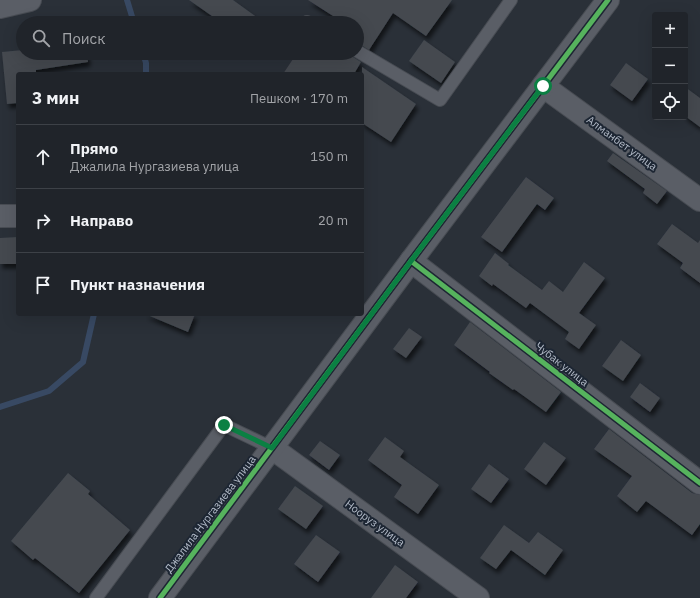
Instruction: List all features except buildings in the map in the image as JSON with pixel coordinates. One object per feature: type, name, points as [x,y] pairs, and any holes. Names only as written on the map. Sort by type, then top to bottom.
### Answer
[{"type":"street","points":[[0,7],[30,0]]},
{"type":"street","name":"Джалила Нургазиева улица","points":[[160,598],[608,0]]},
{"type":"street","name":"Алманбет улица","points":[[543,86],[700,200]]},
{"type":"street","points":[[0,216],[16,216]]},
{"type":"street","name":"Чубак улица","points":[[411,261],[700,483]]},
{"type":"street","name":"Нооруз улица","points":[[272,448],[478,598]]},
{"type":"lane","points":[[364,55],[440,100],[511,0]]},
{"type":"lane","points":[[96,598],[224,425],[272,448]]},
{"type":"waterway","points":[[127,0],[132,16]]},
{"type":"waterway","points":[[145,60],[146,72]]},
{"type":"waterway","points":[[0,407],[49,391],[83,362],[94,316]]},
{"type":"cycle path","points":[[160,598],[608,0]]},
{"type":"cycle path","points":[[411,261],[700,483]]},
{"type":"route","points":[[224,425],[272,448],[543,86]]}]
